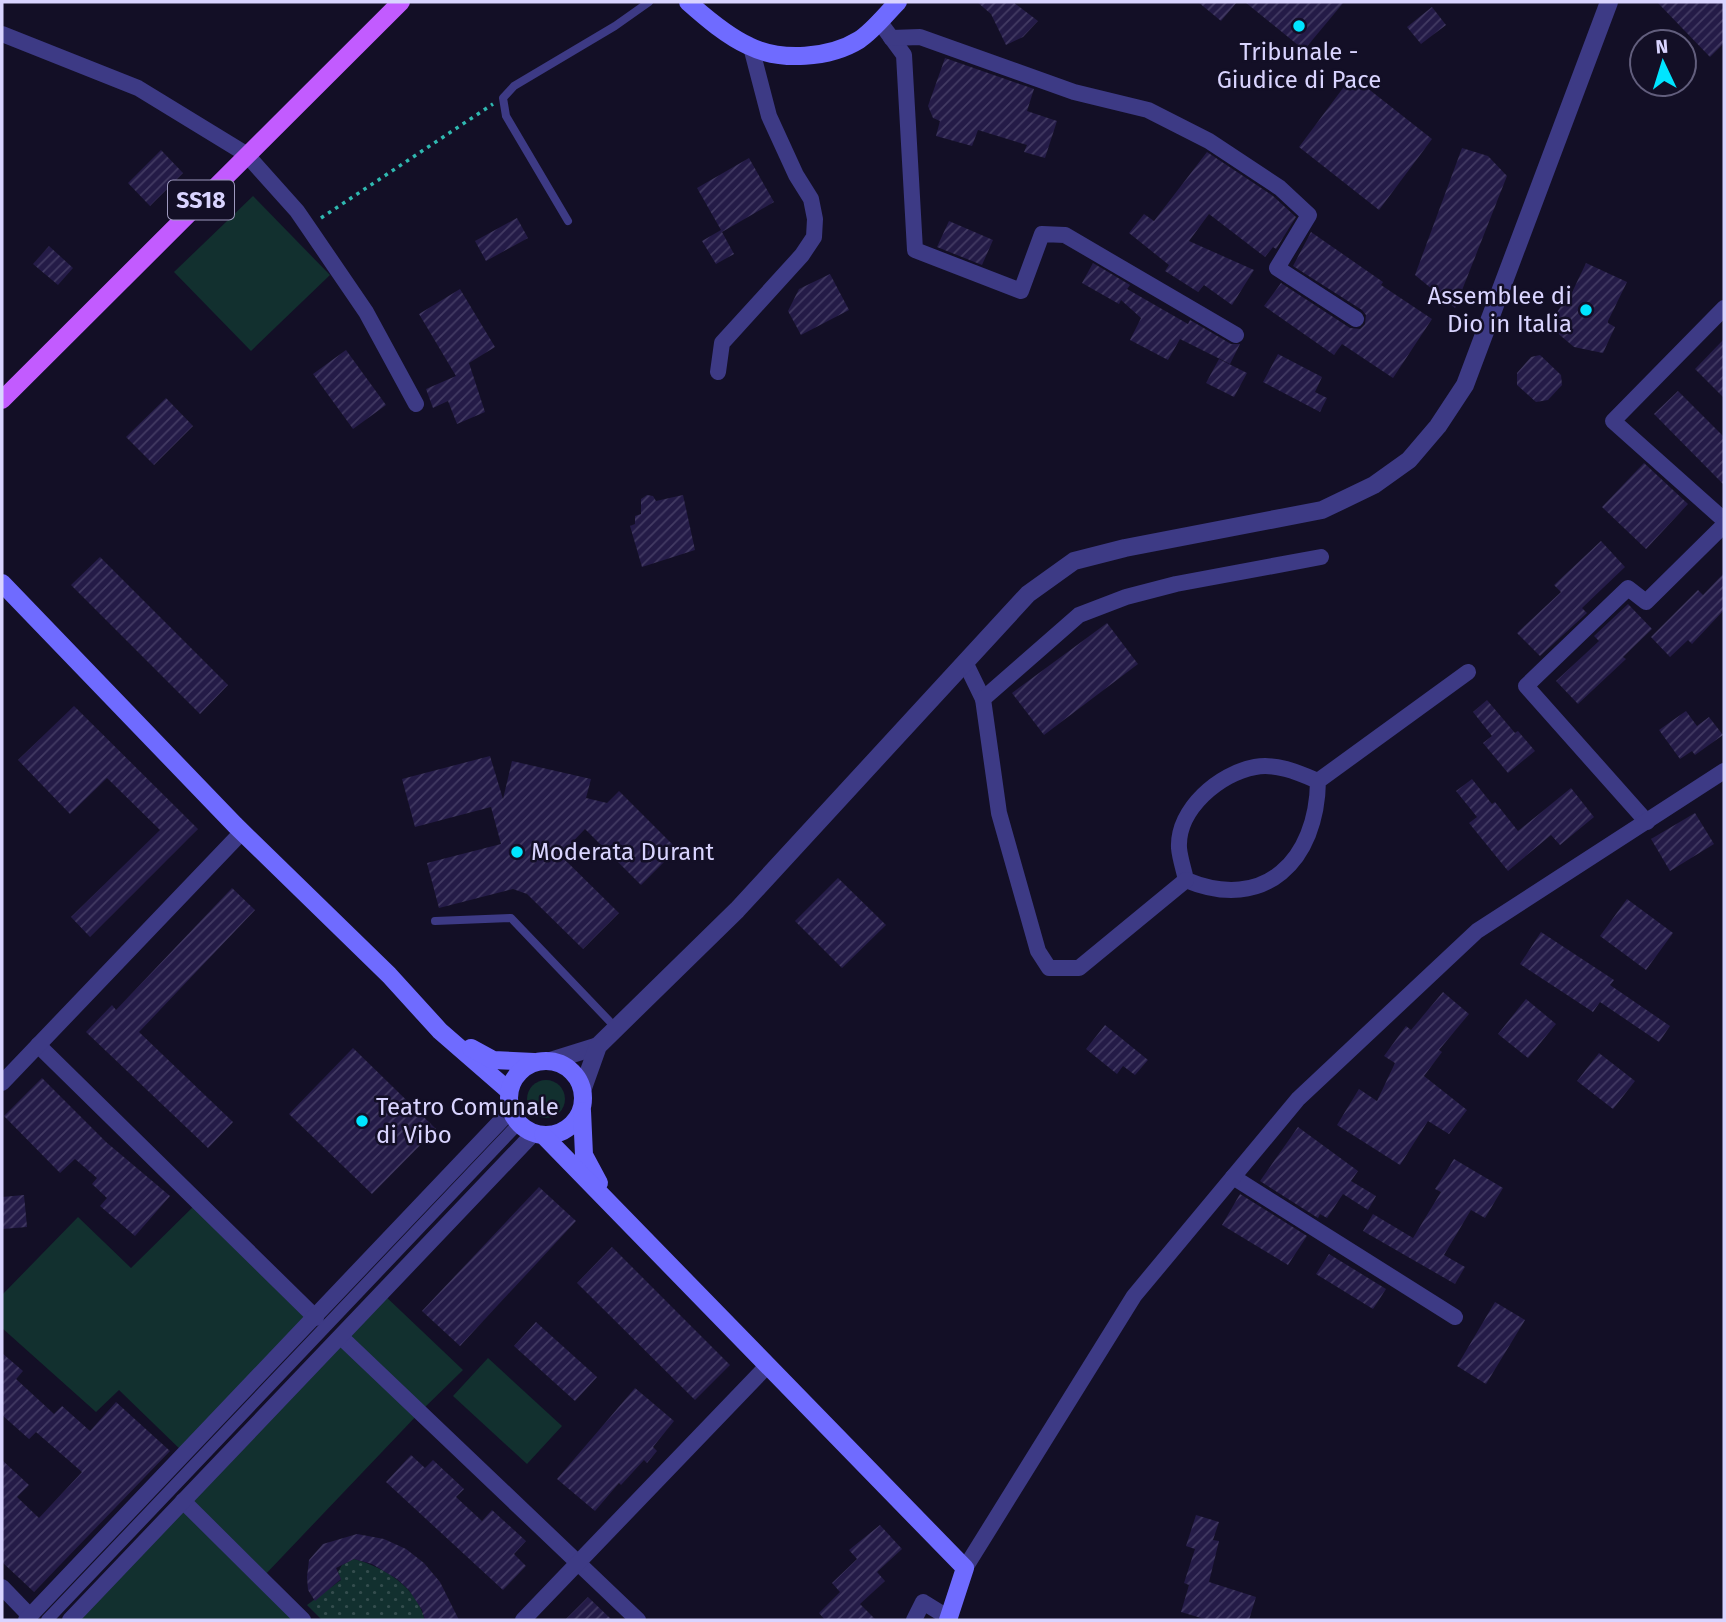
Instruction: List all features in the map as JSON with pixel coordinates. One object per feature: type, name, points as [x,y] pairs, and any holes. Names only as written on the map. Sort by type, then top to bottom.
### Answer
[{"type":"main road","name":"SS18","points":[[2,400],[401,2]]},
{"type":"main road","points":[[688,2],[705,17],[751,47],[788,56],[822,56],[860,40],[898,2]]},
{"type":"main road","points":[[2,583],[242,832],[389,975],[440,1031],[509,1091],[527,1125],[607,1199],[965,1568],[948,1619]]},
{"type":"main road","points":[[440,1031],[493,1060],[561,1063],[571,1069],[583,1088],[584,1155],[607,1199]]},
{"type":"main road","points":[[509,1091],[516,1076],[542,1061]]},
{"type":"main road","points":[[527,1125],[555,1134],[576,1121],[582,1111]]},
{"type":"street","points":[[583,1088],[598,1046],[737,910],[1028,594],[1074,561],[1125,548],[1322,510],[1374,485],[1409,460],[1438,426],[1465,385],[1609,2]]},
{"type":"street","points":[[879,21],[904,55],[915,250],[1021,291],[1042,234],[1065,235],[1236,335]]},
{"type":"street","points":[[2,34],[138,88],[246,154],[297,211],[366,312],[416,404]]},
{"type":"street","points":[[891,38],[920,37],[1074,92],[1148,110],[1209,141],[1280,188],[1309,215],[1277,268],[1356,319]]},
{"type":"street","points":[[718,372],[722,343],[803,255],[814,237],[816,219],[811,199],[796,175],[769,116],[751,47]]},
{"type":"street","points":[[1647,821],[1526,686],[1628,588],[1646,602],[1724,522],[1613,421],[1724,309]]},
{"type":"street","points":[[983,699],[1079,615],[1126,597],[1175,584],[1321,557]]},
{"type":"street","points":[[965,662],[983,699],[999,813],[1038,951],[1049,968],[1079,968],[1186,880]]},
{"type":"street","points":[[1318,782],[1468,672]]},
{"type":"street","points":[[1186,880],[1179,848],[1189,813],[1206,793],[1229,775],[1258,766],[1293,770],[1318,782]]},
{"type":"street","points":[[965,1568],[1134,1296],[1298,1100],[1477,931],[1724,771]]},
{"type":"street","points":[[1186,880],[1206,889],[1234,890],[1264,886],[1287,869],[1303,849],[1314,822],[1318,806],[1318,782]]},
{"type":"street","points":[[2,1083],[242,832]]},
{"type":"street","points":[[38,1045],[316,1318]]},
{"type":"street","points":[[542,1061],[598,1046]]},
{"type":"street","points":[[2,1587],[28,1618],[316,1318],[527,1125]]},
{"type":"street","points":[[70,1620],[341,1337],[527,1125]]},
{"type":"street","points":[[47,1620],[527,1125]]},
{"type":"street","points":[[1233,1177],[1455,1317]]},
{"type":"street","points":[[341,1337],[638,1620]]},
{"type":"street","points":[[523,1620],[767,1366]]},
{"type":"street","points":[[183,1501],[303,1620]]},
{"type":"street","points":[[914,1620],[923,1602],[948,1619]]},
{"type":"lane","points":[[568,221],[506,116],[503,98],[514,86],[649,2]]},
{"type":"lane","points":[[435,921],[510,918],[616,1028]]},
{"type":"path","points":[[308,227],[503,98]]},
{"type":"green space","points":[[253,196],[330,275],[251,351],[174,272]]},
{"type":"green space","points":[[546,1080],[560,1085],[565,1099],[560,1113],[546,1118],[532,1113],[527,1099],[532,1085]]},
{"type":"green space","points":[[198,1202],[316,1318],[185,1454],[119,1390],[96,1412],[2,1328],[2,1295],[78,1217],[131,1268]]},
{"type":"green space","points":[[382,1293],[463,1370],[262,1578],[303,1620],[70,1620]]},
{"type":"green space","points":[[488,1358],[562,1426],[527,1464],[453,1396]]},
{"type":"green space","points":[[354,1559],[398,1580],[415,1598],[425,1620],[322,1620],[307,1605],[341,1580],[338,1572],[342,1565]]},
{"type":"building","points":[[977,2],[1013,2],[1038,21],[1023,37],[1006,45],[991,14]]},
{"type":"building","name":"Tribunale - Giudice di Pace","points":[[1198,2],[1237,2],[1221,21]]},
{"type":"building","name":"Tribunale - Giudice di Pace","points":[[1245,2],[1344,2],[1304,50]]},
{"type":"building","points":[[1657,2],[1724,2],[1724,43],[1710,57],[1698,45],[1698,28],[1682,28]]},
{"type":"building","points":[[1432,7],[1446,25],[1421,44],[1407,27]]},
{"type":"building","points":[[945,58],[1034,89],[1027,111],[1057,121],[1045,158],[1024,152],[1027,145],[978,130],[972,146],[936,136],[940,121],[933,118],[928,106]]},
{"type":"building","points":[[1352,76],[1432,139],[1379,210],[1299,147]]},
{"type":"building","points":[[1462,148],[1488,156],[1507,176],[1455,308],[1415,275]]},
{"type":"building","points":[[161,150],[183,173],[150,206],[128,183]]},
{"type":"building","points":[[1207,152],[1273,196],[1296,217],[1276,249],[1273,247],[1265,257],[1209,214],[1189,241],[1254,270],[1232,305],[1204,285],[1198,292],[1165,271],[1169,265],[1129,233],[1144,214],[1154,221]]},
{"type":"building","points":[[749,158],[774,202],[722,232],[734,254],[716,264],[702,241],[721,230],[697,188]]},
{"type":"building","points":[[517,218],[528,238],[486,261],[475,241]]},
{"type":"building","points":[[949,221],[993,240],[982,265],[937,247]]},
{"type":"building","points":[[1311,232],[1383,282],[1381,285],[1432,319],[1393,378],[1342,344],[1334,355],[1264,306],[1281,283],[1350,328],[1360,329],[1365,324],[1366,315],[1362,310],[1293,266]]},
{"type":"building","points":[[49,246],[73,268],[58,285],[33,264]]},
{"type":"building","points":[[1093,263],[1130,285],[1127,289],[1188,324],[1190,320],[1231,344],[1240,344],[1230,364],[1180,339],[1168,360],[1130,340],[1141,318],[1121,300],[1119,304],[1082,283]]},
{"type":"building","name":"Assemblee di Dio in Italia","points":[[1586,263],[1627,282],[1608,321],[1615,327],[1603,353],[1574,347],[1555,331],[1558,323],[1556,314],[1561,306],[1566,305]]},
{"type":"building","points":[[830,274],[849,310],[801,335],[788,311],[799,289]]},
{"type":"building","points":[[460,289],[495,347],[469,363],[485,412],[457,424],[448,401],[433,408],[426,389],[456,376],[419,314]]},
{"type":"building","points":[[1724,339],[1724,398],[1695,369]]},
{"type":"building","points":[[346,350],[386,405],[353,429],[313,374]]},
{"type":"building","points":[[1278,354],[1322,377],[1315,392],[1327,398],[1320,412],[1263,382]]},
{"type":"building","points":[[1540,355],[1561,375],[1562,385],[1548,400],[1536,402],[1517,385],[1517,373],[1531,357]]},
{"type":"building","points":[[1219,359],[1247,373],[1234,397],[1206,383]]},
{"type":"building","points":[[1678,391],[1724,437],[1724,485],[1654,414]]},
{"type":"building","points":[[166,398],[193,426],[154,465],[126,437]]},
{"type":"building","points":[[1644,463],[1688,504],[1646,549],[1602,507]]},
{"type":"building","points":[[647,495],[653,496],[656,501],[683,495],[695,550],[642,567],[630,526],[635,524],[635,516],[641,514],[641,499]]},
{"type":"building","points":[[1601,541],[1625,567],[1582,608],[1587,613],[1540,656],[1517,633],[1561,592],[1554,585]]},
{"type":"building","points":[[100,557],[228,685],[200,714],[71,585]]},
{"type":"building","points":[[1724,573],[1724,610],[1692,644],[1688,640],[1670,657],[1651,637],[1698,590],[1703,595]]},
{"type":"building","points":[[1628,604],[1652,629],[1623,657],[1626,659],[1578,704],[1556,681],[1599,641],[1594,636]]},
{"type":"building","points":[[1107,623],[1138,664],[1044,735],[1012,693]]},
{"type":"building","points":[[1487,700],[1515,733],[1518,731],[1535,751],[1508,773],[1483,743],[1492,736],[1473,712]]},
{"type":"building","points":[[74,706],[198,829],[90,937],[71,917],[160,830],[107,778],[70,814],[18,760]]},
{"type":"building","points":[[1686,711],[1697,726],[1709,717],[1723,735],[1695,755],[1692,751],[1680,759],[1659,730]]},
{"type":"building","name":"Moderata Durant","points":[[490,756],[503,799],[512,761],[591,779],[586,798],[607,803],[619,791],[677,849],[641,885],[585,829],[560,855],[619,913],[583,949],[527,894],[513,889],[439,908],[427,863],[501,844],[491,807],[415,827],[402,779]]},
{"type":"building","points":[[1472,779],[1518,831],[1571,788],[1594,817],[1560,845],[1551,835],[1508,871],[1469,823],[1477,817],[1456,791]]},
{"type":"building","points":[[1695,813],[1714,844],[1670,871],[1651,839]]},
{"type":"building","points":[[838,878],[886,925],[842,968],[795,921]]},
{"type":"building","points":[[232,888],[255,910],[139,1032],[233,1122],[208,1148],[86,1032],[112,1005],[116,1010]]},
{"type":"building","points":[[1627,899],[1673,933],[1646,970],[1600,936]]},
{"type":"building","points":[[1541,932],[1614,980],[1610,985],[1670,1026],[1659,1042],[1600,1002],[1593,1012],[1520,964]]},
{"type":"building","points":[[1443,992],[1469,1014],[1439,1050],[1442,1052],[1424,1076],[1467,1110],[1449,1134],[1428,1121],[1400,1165],[1337,1125],[1359,1089],[1377,1101],[1395,1063],[1384,1056],[1406,1026],[1411,1030]]},
{"type":"building","points":[[1526,999],[1556,1024],[1528,1058],[1498,1034]]},
{"type":"building","points":[[1105,1025],[1148,1060],[1135,1075],[1123,1066],[1117,1074],[1086,1049]]},
{"type":"building","name":"Teatro Comunale di Vibo","points":[[353,1048],[436,1129],[372,1194],[289,1114]]},
{"type":"building","points":[[1599,1053],[1635,1081],[1613,1109],[1577,1081]]},
{"type":"building","points":[[42,1078],[106,1142],[170,1196],[135,1236],[100,1206],[107,1198],[92,1184],[97,1178],[75,1159],[60,1173],[4,1116]]},
{"type":"building","points":[[1298,1127],[1358,1171],[1351,1181],[1376,1196],[1368,1210],[1343,1194],[1327,1218],[1320,1214],[1318,1218],[1260,1181]]},
{"type":"building","points":[[1454,1159],[1503,1188],[1485,1218],[1471,1210],[1444,1255],[1465,1267],[1455,1284],[1363,1231],[1373,1214],[1413,1238],[1441,1192],[1435,1189]]},
{"type":"building","points":[[539,1187],[576,1221],[460,1346],[422,1311]]},
{"type":"building","points":[[1240,1194],[1307,1236],[1288,1265],[1222,1225]]},
{"type":"building","points":[[24,1195],[27,1227],[2,1229],[2,1197]]},
{"type":"building","points":[[612,1247],[730,1365],[695,1400],[577,1283]]},
{"type":"building","points":[[1329,1254],[1386,1289],[1373,1309],[1316,1274]]},
{"type":"building","points":[[1495,1302],[1525,1320],[1486,1384],[1457,1366]]},
{"type":"building","points":[[536,1322],[597,1377],[575,1401],[514,1346]]},
{"type":"building","points":[[2,1353],[23,1371],[16,1379],[54,1414],[62,1406],[90,1431],[116,1402],[170,1451],[34,1592],[2,1562],[2,1460],[29,1485],[17,1497],[39,1518],[82,1472],[36,1432],[29,1439],[2,1415]]},
{"type":"building","points":[[635,1388],[674,1421],[653,1447],[657,1451],[647,1463],[644,1460],[621,1485],[619,1483],[595,1511],[557,1479]]},
{"type":"building","points":[[411,1455],[425,1468],[433,1460],[464,1489],[456,1497],[482,1521],[492,1510],[526,1541],[514,1554],[526,1566],[503,1590],[386,1482]]},
{"type":"building","points":[[1196,1515],[1219,1522],[1213,1540],[1219,1541],[1209,1582],[1256,1597],[1249,1620],[1208,1620],[1181,1612],[1189,1585],[1184,1583],[1195,1549],[1186,1546]]},
{"type":"building","points":[[880,1525],[902,1549],[877,1572],[885,1581],[860,1604],[876,1620],[825,1620],[819,1613],[840,1592],[832,1583],[857,1559],[849,1550]]},
{"type":"building","points":[[357,1534],[384,1539],[406,1549],[424,1563],[440,1582],[459,1620],[425,1620],[409,1590],[397,1579],[372,1564],[354,1559],[336,1568],[341,1579],[315,1601],[308,1590],[309,1560],[323,1544]]},
{"type":"building","points":[[588,1597],[612,1620],[565,1620]]},
{"type":"place","name":"Tribunale - Giudice di Pace","points":[[1299,26]]},
{"type":"place","name":"Assemblee di Dio in Italia","points":[[1586,310]]},
{"type":"place","name":"Moderata Durant","points":[[517,852]]},
{"type":"place","name":"Teatro Comunale di Vibo","points":[[362,1121]]}]
